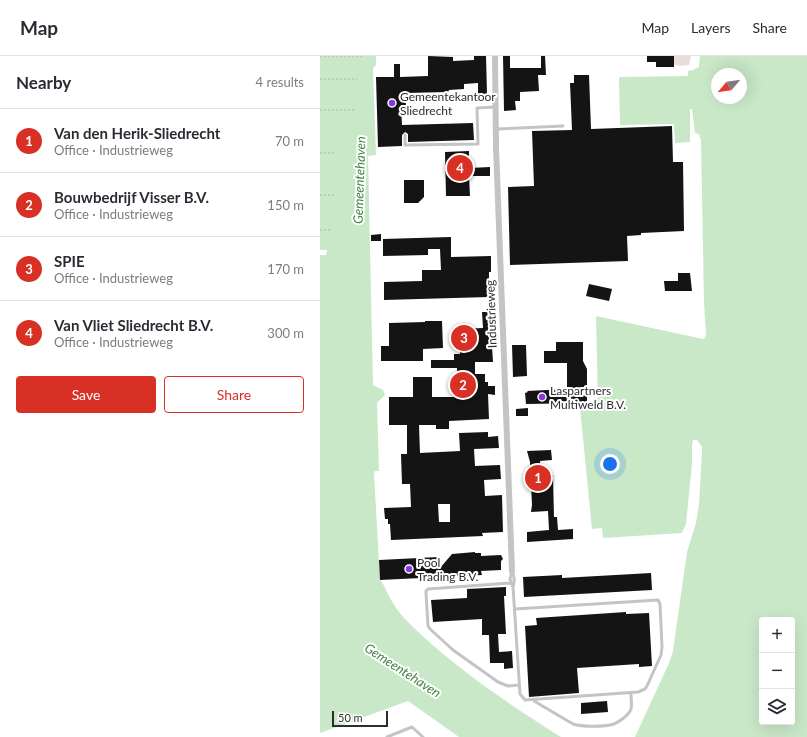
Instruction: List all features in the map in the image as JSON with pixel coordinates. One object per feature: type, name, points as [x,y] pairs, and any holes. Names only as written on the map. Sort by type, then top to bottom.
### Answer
[{"type":"street","name":"Industrieweg","points":[[496,56],[495,107],[512,572]]},
{"type":"lane","points":[[404,135],[405,145],[478,144],[477,108],[495,107]]},
{"type":"lane","points":[[496,129],[563,126]]},
{"type":"lane","points":[[512,572],[510,576],[513,587],[519,685],[522,699],[534,701],[642,691],[647,686],[661,655],[660,604],[658,600],[515,609]]},
{"type":"lane","points":[[512,572],[515,582],[513,587]]},
{"type":"lane","points":[[511,583],[428,589],[426,591],[428,626],[453,650],[498,682],[508,686],[519,685]]},
{"type":"lane","points":[[534,701],[578,726],[611,724],[618,722],[630,711],[630,693]]},
{"type":"lane","points":[[387,737],[412,728],[423,737]]},
{"type":"path","points":[[320,56],[362,56]]},
{"type":"path","points":[[320,79],[357,79]]},
{"type":"path","points":[[320,110],[356,110]]},
{"type":"path","points":[[320,152],[336,153]]},
{"type":"path","points":[[320,195],[335,195]]},
{"type":"path","points":[[320,230],[330,230]]},
{"type":"shaded area","points":[[673,56],[691,56],[689,65],[680,66],[673,64]]},
{"type":"water","name":"Gemeentehaven","points":[[320,56],[376,56],[376,65],[373,70],[376,155],[368,156],[373,385],[383,390],[385,395],[377,403],[379,471],[375,471],[374,473],[380,580],[392,602],[401,614],[424,638],[461,669],[520,711],[561,737],[459,737],[408,701],[320,733],[320,255],[326,255],[327,250],[320,250]]},
{"type":"water","points":[[700,56],[807,56],[807,737],[635,737],[673,651],[687,552],[696,523],[699,504],[702,447],[697,440],[693,440],[692,445],[692,464],[686,524],[682,533],[603,538],[602,528],[592,529],[580,408],[598,407],[596,316],[703,339],[706,335],[701,140],[699,134],[695,133],[692,109],[690,109],[690,142],[675,143],[674,124],[620,125],[619,78],[688,76],[688,71],[699,67]]},
{"type":"building","points":[[428,56],[453,57],[453,61],[474,60],[474,56],[486,56],[487,94],[478,95],[478,83],[464,84],[464,89],[449,90],[448,92],[406,93],[406,105],[401,105],[402,125],[473,123],[474,140],[408,142],[408,134],[405,132],[402,135],[402,146],[378,147],[376,77],[394,77],[394,64],[400,64],[400,77],[428,76]]},
{"type":"building","points":[[503,56],[510,56],[510,68],[541,68],[541,56],[545,56],[546,75],[538,75],[539,91],[520,92],[520,101],[515,101],[516,110],[504,111]]},
{"type":"building","points":[[647,56],[674,56],[674,67],[656,67],[656,62],[647,62]]},
{"type":"building","points":[[574,75],[589,75],[591,129],[672,126],[673,162],[683,162],[684,231],[641,233],[641,235],[627,236],[628,261],[510,265],[508,187],[534,186],[532,131],[572,130],[570,83],[574,83]]},
{"type":"building","points":[[469,151],[469,168],[490,167],[490,176],[469,176],[470,196],[446,196],[445,152]]},
{"type":"building","points":[[404,180],[424,180],[424,197],[418,203],[404,203]]},
{"type":"building","points":[[381,234],[381,241],[371,241],[371,235]]},
{"type":"building","points":[[451,237],[451,257],[491,256],[491,272],[489,272],[489,297],[384,300],[384,282],[422,281],[422,270],[441,270],[440,249],[428,249],[428,255],[383,256],[383,239]]},
{"type":"building","points":[[678,273],[690,273],[692,291],[665,291],[664,281],[678,281]]},
{"type":"building","points":[[589,284],[612,289],[609,301],[586,296]]},
{"type":"building","points":[[482,312],[494,312],[495,346],[492,346],[493,362],[475,362],[475,374],[485,374],[485,382],[488,382],[488,386],[495,386],[495,395],[488,394],[489,419],[449,421],[449,429],[436,429],[436,425],[419,425],[420,453],[460,451],[459,433],[488,432],[488,437],[498,436],[499,448],[474,449],[475,466],[500,465],[501,479],[484,480],[485,496],[502,495],[503,532],[482,533],[483,536],[391,540],[390,524],[388,524],[388,519],[385,519],[384,508],[411,507],[410,484],[402,484],[401,454],[407,454],[407,425],[389,425],[389,397],[413,397],[413,377],[432,377],[432,397],[457,397],[457,368],[431,368],[431,360],[454,360],[454,354],[460,354],[459,329],[483,328]],"holes":[[[438,504],[450,504],[450,522],[439,522]]]},
{"type":"building","points":[[442,321],[443,348],[423,349],[423,361],[381,361],[381,346],[389,346],[389,323]]},
{"type":"building","points":[[556,342],[583,342],[583,361],[587,369],[587,403],[526,404],[525,393],[528,392],[527,391],[567,389],[567,363],[544,363],[544,351],[556,351]]},
{"type":"building","points":[[512,345],[526,345],[527,376],[513,377]]},
{"type":"building","points":[[528,408],[528,416],[516,416],[516,409]]},
{"type":"building","points":[[551,450],[552,460],[540,461],[541,475],[553,475],[554,517],[557,517],[558,530],[573,529],[573,539],[527,542],[527,532],[549,530],[548,511],[531,512],[530,462],[527,451]]},
{"type":"building","points":[[475,552],[481,553],[481,556],[501,555],[503,559],[501,561],[501,570],[481,571],[482,575],[380,580],[379,560],[439,557],[440,568],[452,554]]},
{"type":"building","points":[[651,573],[652,590],[524,597],[523,577],[562,575],[562,578]]},
{"type":"building","points":[[506,587],[506,596],[504,596],[506,634],[498,634],[499,652],[512,651],[513,668],[504,669],[504,663],[490,663],[489,635],[482,635],[482,619],[433,622],[431,600],[467,598],[467,589]]},
{"type":"building","points":[[626,612],[626,614],[649,613],[652,666],[639,667],[639,664],[577,668],[579,693],[529,697],[525,626],[537,625],[536,618]]},
{"type":"building","points":[[607,701],[608,712],[581,714],[581,703]]},
{"type":"place","name":"Gemeentekantoor Sliedrecht","points":[[392,103]]},
{"type":"place","name":"Van Vliet Sliedrecht B.V.","points":[[460,168]]},
{"type":"place","name":"SPIE","points":[[464,338]]},
{"type":"place","name":"Bouwbedrijf Visser B.V.","points":[[463,385]]},
{"type":"place","name":"Laspartners Multiweld B.V.","points":[[542,397]]},
{"type":"place","name":"Van den Herik-Sliedrecht","points":[[538,478]]},
{"type":"place","name":"Pool Trading B.V.","points":[[409,569]]}]
